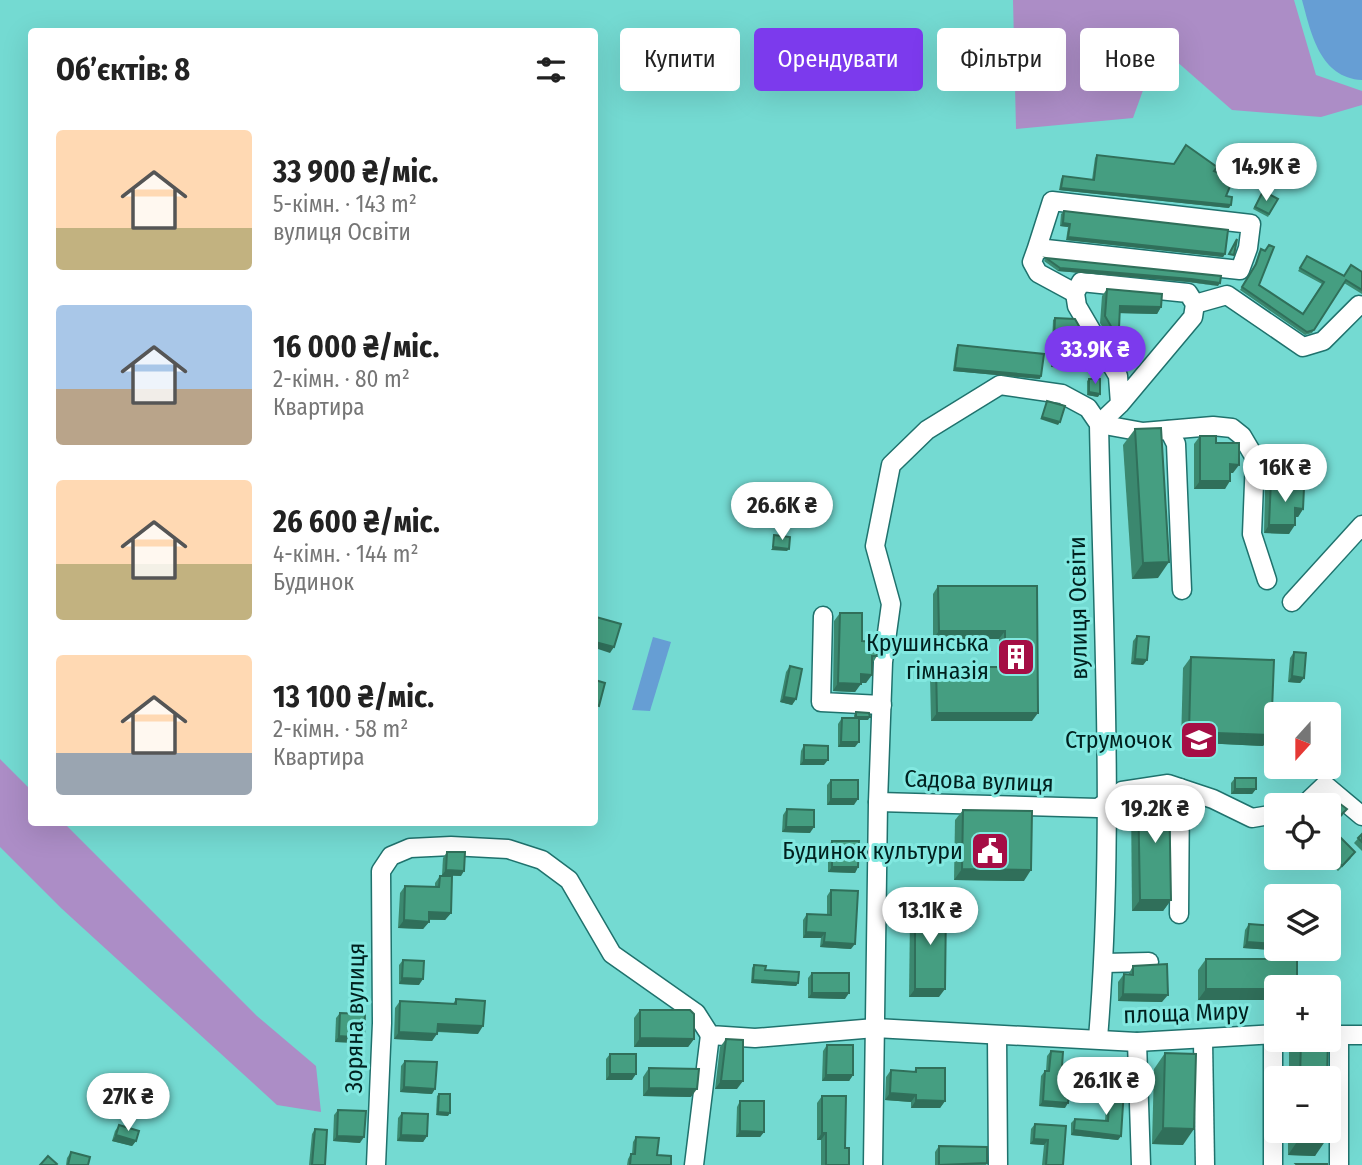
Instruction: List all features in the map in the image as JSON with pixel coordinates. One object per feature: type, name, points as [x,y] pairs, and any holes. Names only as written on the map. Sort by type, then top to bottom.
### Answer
[{"type":"street","points":[[1075,293],[1038,273],[1032,262],[1052,201],[1251,224],[1248,248],[1227,295],[1195,304]]},
{"type":"street","points":[[1037,248],[1240,270]]},
{"type":"street","points":[[1099,424],[1120,404],[1194,317],[1195,304],[1188,293],[1081,282],[1075,293],[1077,306],[1118,376],[1120,404]]},
{"type":"street","points":[[1227,295],[1303,347],[1323,341],[1359,305],[1362,306]]},
{"type":"street","points":[[873,1165],[878,802],[882,705],[891,604],[875,547],[891,465],[927,430],[1000,385],[1062,394],[1088,408],[1099,424],[1143,432],[1232,428],[1251,446],[1255,458],[1252,534],[1267,580]]},
{"type":"street","name":"вулиця Освіти","points":[[1098,1038],[1104,963],[1106,802],[1099,424]]},
{"type":"street","points":[[1169,430],[1176,444],[1182,590]]},
{"type":"street","points":[[1292,602],[1362,525]]},
{"type":"street","points":[[822,616],[821,702],[882,705]]},
{"type":"street","name":"Садова вулиця","points":[[878,802],[1098,808],[1122,791],[1168,784],[1213,799],[1252,818],[1264,816]]},
{"type":"street","points":[[1317,793],[1325,785],[1335,793]]},
{"type":"street","points":[[1179,914],[1180,788]]},
{"type":"street","points":[[1341,798],[1362,816]]},
{"type":"street","name":"Зоряна вулиця","points":[[376,1165],[382,1023],[382,871],[391,856],[410,848],[451,846],[508,849],[542,860],[569,880],[612,954],[696,1013],[710,1035]]},
{"type":"street","points":[[1104,963],[1149,962]]},
{"type":"street","name":"площа Миру","points":[[710,1035],[755,1038],[875,1028],[1137,1042],[1203,1041],[1264,1035]]},
{"type":"street","points":[[694,1165],[710,1035]]},
{"type":"street","points":[[997,1035],[998,1165]]},
{"type":"street","points":[[1341,1035],[1362,1035]]},
{"type":"street","points":[[1203,1041],[1205,1165]]},
{"type":"street","points":[[1137,1042],[1141,1165]]},
{"type":"street","points":[[1273,1165],[1275,1052]]},
{"type":"street","points":[[1335,1052],[1339,1165]]},
{"type":"shaded area","points":[[1013,0],[1294,0],[1316,75],[1362,91],[1362,105],[1321,117],[1232,110],[1179,64],[1179,28],[1080,28],[1080,91],[1143,91],[1133,118],[1016,129],[1015,91],[1066,91],[1066,28],[1014,28]]},
{"type":"shaded area","points":[[0,759],[28,787],[28,826],[67,826],[257,1016],[316,1066],[321,1112],[277,1105],[61,908],[0,847]]},
{"type":"water","points":[[1302,0],[1362,0],[1362,80],[1348,77],[1327,63],[1314,39]]},
{"type":"water","points":[[653,637],[671,642],[650,711],[632,710]]},
{"type":"building","points":[[1186,145],[1217,167],[1214,171],[1233,179],[1226,196],[1232,197],[1231,205],[1061,188],[1063,176],[1094,180],[1097,155],[1174,164]]},
{"type":"building","points":[[1263,191],[1278,199],[1269,214],[1255,207]]},
{"type":"building","points":[[1064,211],[1228,230],[1225,254],[1068,237],[1070,224],[1063,223]]},
{"type":"building","points":[[1237,239],[1234,255],[1229,254]]},
{"type":"building","points":[[1269,245],[1274,247],[1259,285],[1303,314],[1324,282],[1300,268],[1307,256],[1344,276],[1351,265],[1362,272],[1362,290],[1346,280],[1314,330],[1307,332],[1242,287],[1256,264],[1261,249],[1265,251]]},
{"type":"building","points":[[1046,258],[1221,276],[1220,283],[1060,268]]},
{"type":"building","points":[[1107,289],[1162,294],[1161,307],[1120,306],[1119,328],[1112,328],[1105,316]]},
{"type":"building","points":[[1055,318],[1075,319],[1083,333],[1081,366],[1053,364]]},
{"type":"building","points":[[1132,343],[1143,344],[1141,360],[1130,361]]},
{"type":"building","points":[[958,345],[1044,354],[1041,376],[955,368]]},
{"type":"building","points":[[1089,379],[1100,379],[1100,394],[1089,392]]},
{"type":"building","points":[[1047,401],[1065,406],[1060,422],[1042,417]]},
{"type":"building","points":[[1161,428],[1169,562],[1143,563],[1135,429]]},
{"type":"building","points":[[1200,436],[1216,436],[1216,443],[1239,443],[1239,465],[1230,464],[1230,481],[1200,481]]},
{"type":"building","points":[[1271,480],[1281,481],[1281,487],[1304,488],[1303,509],[1295,508],[1295,525],[1269,525]]},
{"type":"building","points":[[774,535],[790,537],[789,549],[773,547]]},
{"type":"building","name":"Крушинська гімназія","points":[[938,586],[1037,586],[1038,713],[937,713],[936,667],[1005,667],[1005,631],[939,631]]},
{"type":"building","points":[[840,613],[862,613],[862,641],[878,642],[877,656],[872,656],[872,675],[861,674],[861,684],[838,683]]},
{"type":"building","points":[[598,618],[621,624],[614,647],[598,643]]},
{"type":"building","points":[[1137,636],[1149,637],[1147,660],[1135,659]]},
{"type":"building","points":[[1294,652],[1306,653],[1304,678],[1292,676]]},
{"type":"building","points":[[1191,657],[1274,660],[1272,702],[1264,702],[1264,735],[1189,732]]},
{"type":"building","points":[[790,666],[802,669],[796,699],[784,697]]},
{"type":"building","points":[[598,681],[605,683],[598,706]]},
{"type":"building","points":[[856,712],[869,713],[870,717],[856,717]]},
{"type":"building","points":[[842,718],[859,718],[859,742],[841,742]]},
{"type":"building","points":[[804,745],[828,746],[828,760],[804,760]]},
{"type":"building","points":[[1235,778],[1256,778],[1256,789],[1235,789]]},
{"type":"building","points":[[831,780],[858,780],[858,799],[831,799]]},
{"type":"building","points":[[1169,789],[1171,900],[1140,900],[1138,790]]},
{"type":"building","points":[[1341,804],[1347,809],[1341,815]]},
{"type":"building","points":[[787,809],[814,810],[814,827],[786,827]]},
{"type":"building","name":"Будинок культури","points":[[963,810],[1032,811],[1031,870],[962,869]]},
{"type":"building","points":[[1341,838],[1355,852],[1341,865]]},
{"type":"building","points":[[832,841],[859,841],[858,867],[832,867]]},
{"type":"building","points":[[447,852],[465,852],[464,871],[446,870]]},
{"type":"building","points":[[440,876],[452,876],[451,913],[429,912],[429,922],[404,920],[405,886],[439,887]]},
{"type":"building","points":[[831,890],[858,891],[855,944],[824,942],[825,933],[806,932],[807,914],[831,915]]},
{"type":"building","points":[[915,906],[946,906],[945,989],[915,989]]},
{"type":"building","points":[[1249,924],[1264,925],[1264,943],[1247,942]]},
{"type":"building","points":[[1206,959],[1297,961],[1297,975],[1264,975],[1264,989],[1206,989]]},
{"type":"building","points":[[403,960],[424,961],[423,979],[402,978]]},
{"type":"building","points":[[1167,964],[1168,995],[1123,994],[1124,974],[1133,975],[1133,966]]},
{"type":"building","points":[[754,965],[766,966],[765,970],[799,972],[798,983],[753,980]]},
{"type":"building","points":[[812,973],[849,973],[849,993],[812,993]]},
{"type":"building","points":[[456,999],[485,1001],[483,1026],[438,1024],[437,1034],[399,1032],[400,1001],[456,1004]]},
{"type":"building","points":[[640,1010],[690,1010],[694,1014],[694,1039],[640,1038]]},
{"type":"building","points":[[340,1013],[365,1014],[364,1038],[339,1036]]},
{"type":"building","points":[[726,1039],[743,1040],[743,1081],[721,1081]]},
{"type":"building","points":[[827,1045],[853,1045],[853,1075],[826,1075]]},
{"type":"building","points":[[1051,1051],[1063,1052],[1061,1080],[1070,1080],[1068,1103],[1043,1101],[1045,1071],[1049,1071]]},
{"type":"building","points":[[1301,1052],[1328,1052],[1327,1066],[1300,1066]]},
{"type":"building","points":[[1165,1053],[1196,1054],[1194,1129],[1163,1128]]},
{"type":"building","points":[[610,1054],[636,1054],[636,1074],[610,1074]]},
{"type":"building","points":[[405,1061],[437,1062],[435,1089],[404,1087]]},
{"type":"building","points":[[649,1068],[699,1069],[697,1089],[649,1088]]},
{"type":"building","points":[[916,1068],[945,1068],[945,1101],[916,1100],[916,1095],[890,1093],[891,1070],[916,1072]]},
{"type":"building","points":[[1110,1088],[1124,1089],[1121,1136],[1074,1130],[1075,1119],[1108,1121]]},
{"type":"building","points":[[439,1094],[450,1094],[450,1113],[438,1112]]},
{"type":"building","points":[[822,1096],[846,1096],[845,1148],[849,1148],[849,1165],[826,1165],[826,1133],[822,1133]]},
{"type":"building","points":[[740,1101],[764,1101],[764,1132],[740,1131]]},
{"type":"building","points":[[338,1110],[366,1111],[364,1137],[337,1136]]},
{"type":"building","points":[[402,1113],[428,1114],[427,1136],[401,1135]]},
{"type":"building","points":[[1035,1124],[1066,1126],[1063,1165],[1046,1165],[1048,1140],[1034,1139]]},
{"type":"building","points":[[119,1125],[139,1131],[136,1141],[116,1135]]},
{"type":"building","points":[[315,1129],[327,1130],[325,1165],[312,1165]]},
{"type":"building","points":[[636,1137],[659,1138],[657,1155],[671,1156],[671,1165],[630,1165],[631,1154],[635,1154]]},
{"type":"building","points":[[939,1146],[987,1147],[987,1163],[939,1165]]},
{"type":"building","points":[[71,1152],[90,1157],[88,1165],[68,1165]]},
{"type":"building","points":[[48,1156],[57,1164],[40,1165]]},
{"type":"place","name":"Крушинська гімназія","points":[[1016,657]]},
{"type":"place","name":"Струмочок","points":[[1199,740]]},
{"type":"place","name":"Будинок культури","points":[[990,851]]}]
